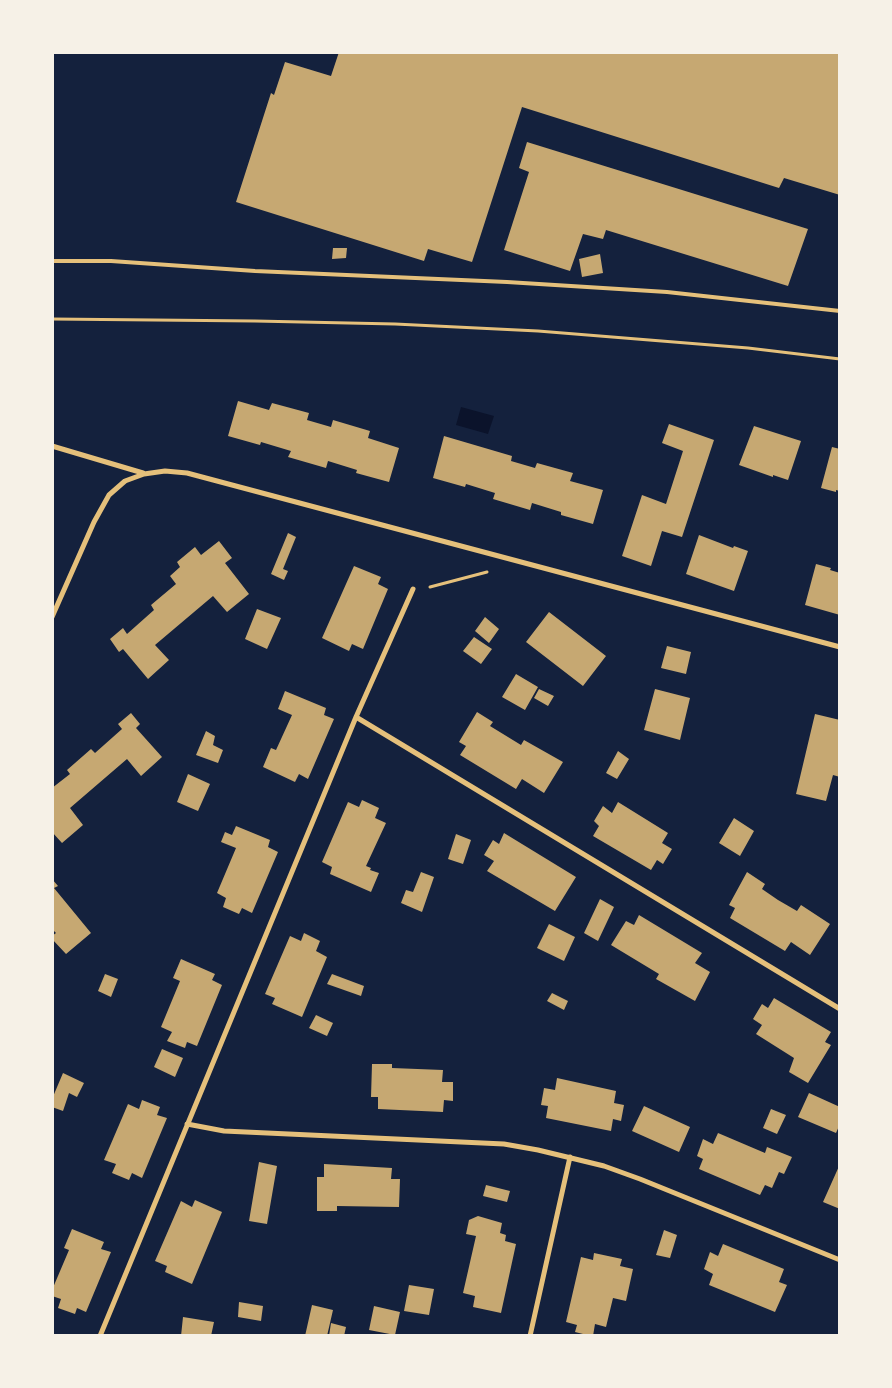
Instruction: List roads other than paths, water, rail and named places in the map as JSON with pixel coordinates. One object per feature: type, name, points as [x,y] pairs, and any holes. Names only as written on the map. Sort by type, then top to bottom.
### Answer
[{"type":"street","points":[[52,446],[144,474]]},
{"type":"street","points":[[52,617],[94,522],[109,495],[125,481],[144,474],[165,471],[187,473],[840,647]]},
{"type":"street","points":[[100,1336],[356,718],[412,589]]},
{"type":"street","points":[[356,718],[840,1009]]},
{"type":"street","points":[[187,1124],[224,1131],[504,1144],[570,1157],[604,1166],[640,1179],[840,1260]]},
{"type":"street","points":[[530,1336],[570,1157]]},
{"type":"lane","points":[[52,262],[110,261],[535,283],[667,292],[840,311]]},
{"type":"water","points":[[461,407],[494,416],[488,434],[456,425]]}]
